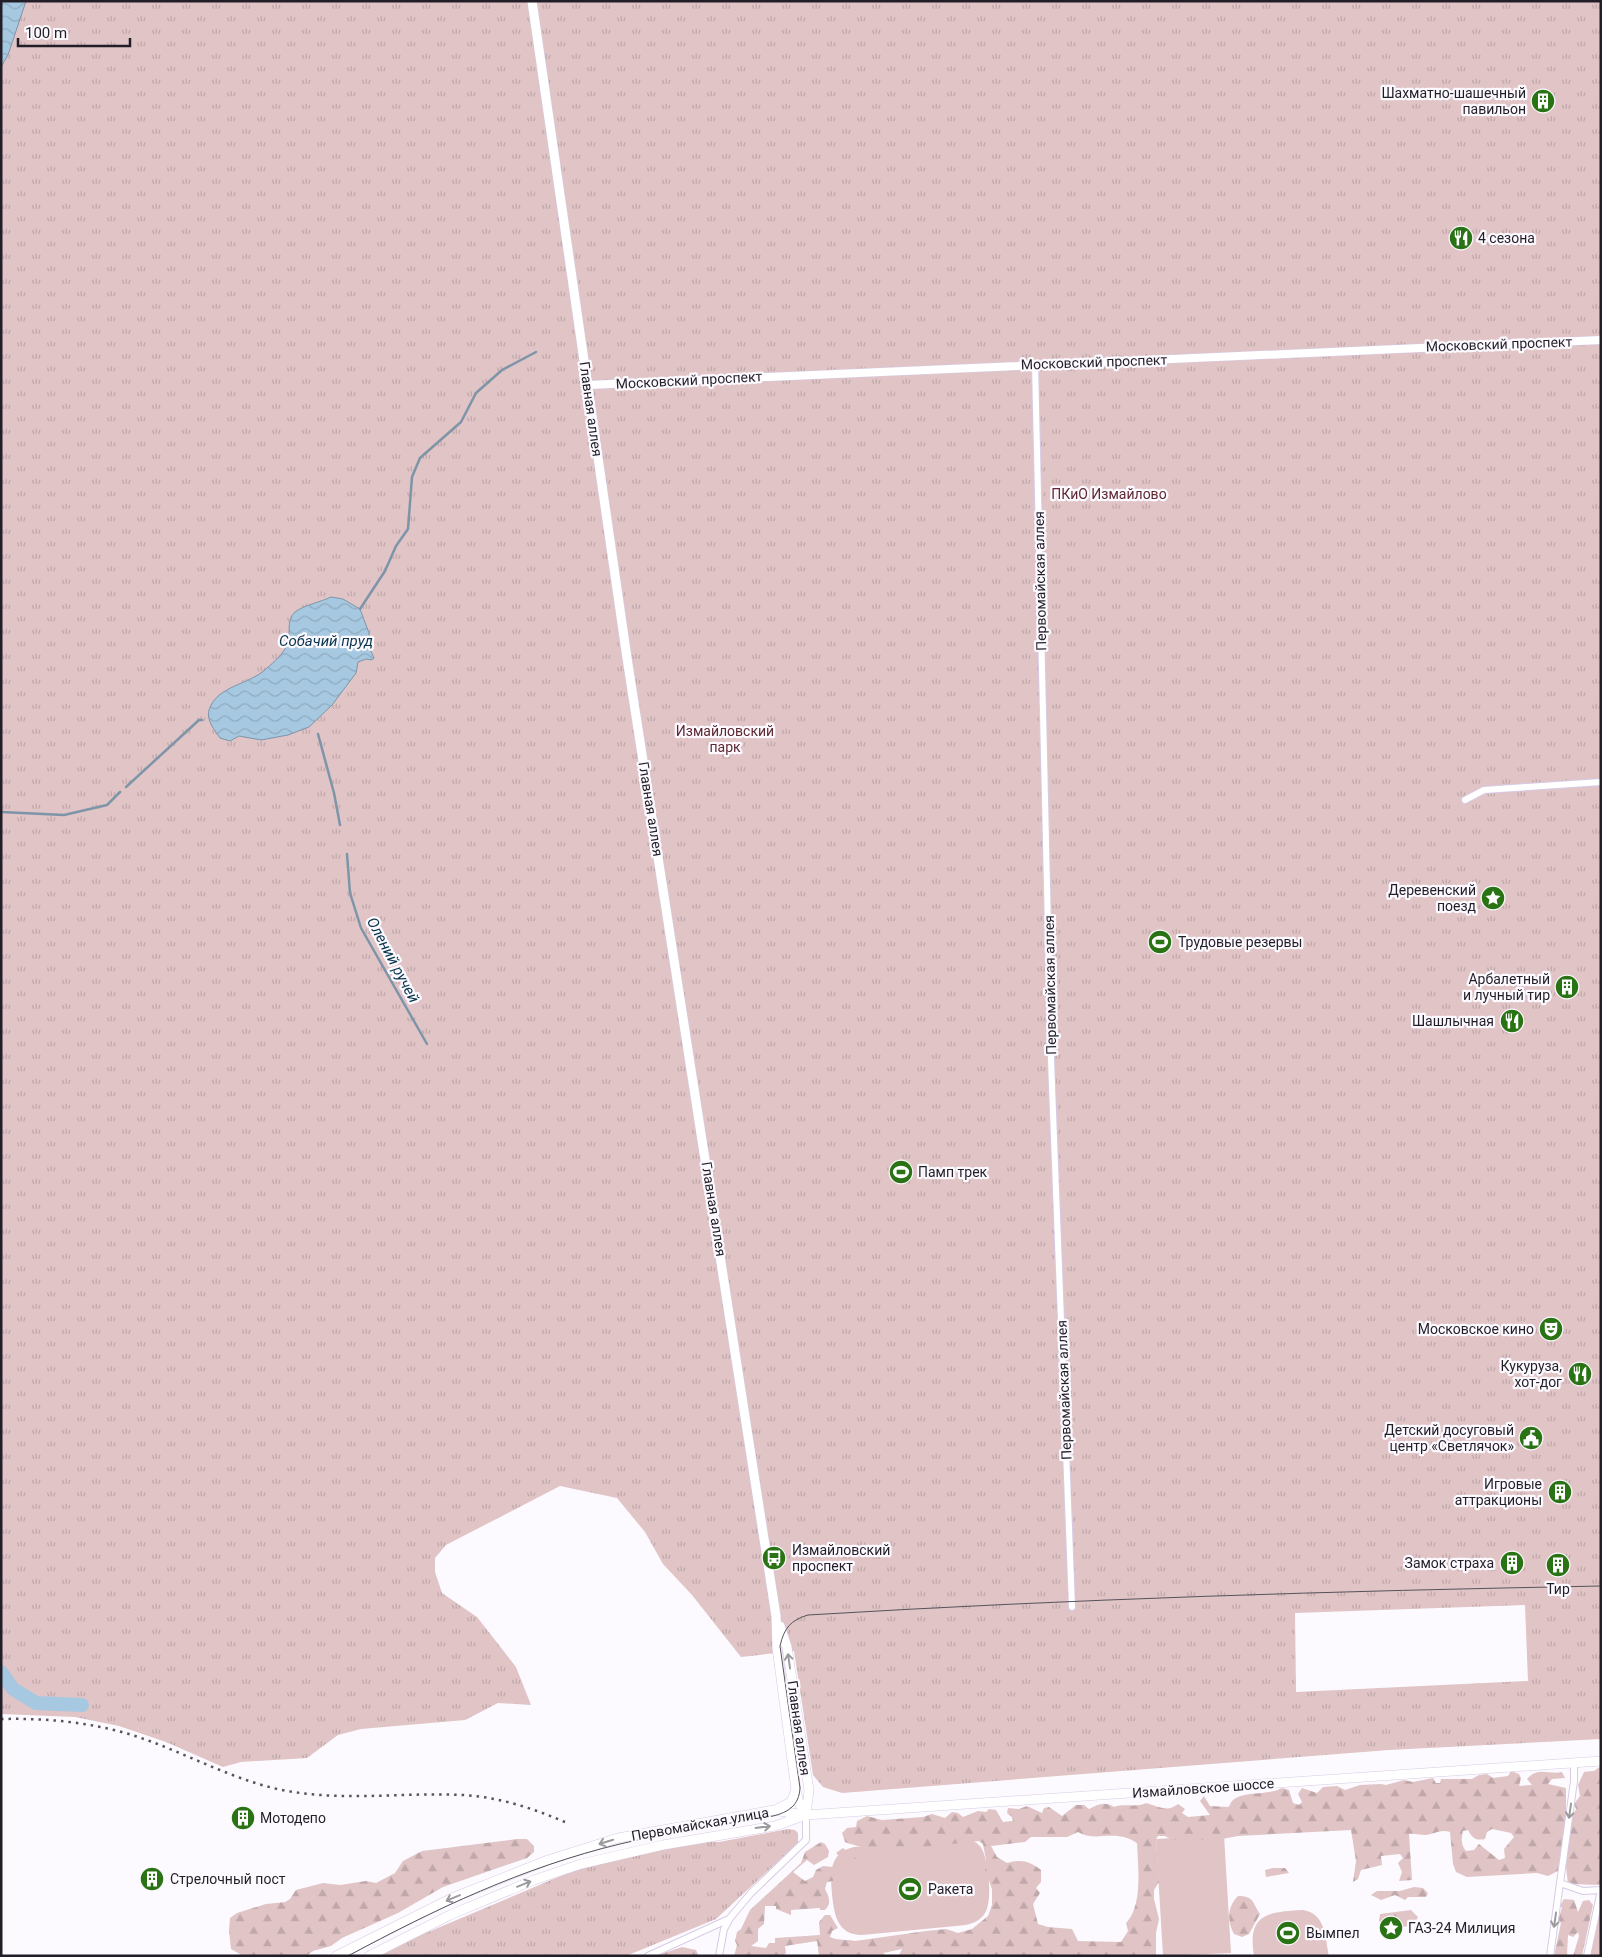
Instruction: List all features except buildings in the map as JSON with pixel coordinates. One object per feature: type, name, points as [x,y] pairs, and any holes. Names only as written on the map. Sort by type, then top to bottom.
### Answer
[{"type":"main road","name":"Главная аллея","points":[[532,1],[629,667],[776,1616],[777,1648],[796,1790],[799,1803],[806,1815]]},
{"type":"main road","name":"Главная аллея","points":[[776,1616],[787,1648],[807,1781],[806,1815]]},
{"type":"main road","name":"Измайловское шоссе","points":[[806,1815],[1601,1761]]},
{"type":"main road","name":"Главная аллея","points":[[774,1810],[789,1804],[795,1797],[796,1790]]},
{"type":"main road","name":"Первомайская улица","points":[[336,1956],[452,1898],[548,1860],[618,1838],[774,1810],[806,1815]]},
{"type":"main road","name":"Первомайская улица","points":[[369,1956],[450,1915],[534,1880],[581,1864],[672,1843],[776,1826],[806,1815]]},
{"type":"street","name":"Московский проспект","points":[[588,385],[1601,340]]},
{"type":"street","name":"Первомайская аллея","points":[[1035,364],[1051,1060],[1072,1606]]},
{"type":"street","points":[[1465,800],[1484,790],[1601,782]]},
{"type":"street","points":[[1550,1956],[1574,1781],[1574,1762]]},
{"type":"street","points":[[720,1956],[724,1929],[730,1918],[751,1893],[806,1840],[806,1815]]},
{"type":"street","points":[[1560,1883],[1583,1891],[1601,1890],[1587,1956]]},
{"type":"street","points":[[648,1956],[730,1918]]},
{"type":"green space","name":"Измайловский парк","points":[[1,1],[1601,1],[1601,1739],[1389,1750],[842,1793],[823,1787],[813,1775],[794,1651],[741,1657],[692,1595],[663,1564],[645,1532],[617,1498],[560,1486],[446,1545],[435,1558],[435,1572],[442,1593],[477,1617],[516,1667],[531,1705],[498,1703],[465,1720],[361,1729],[338,1735],[307,1758],[241,1762],[223,1767],[166,1742],[119,1726],[75,1717],[1,1714]],"holes":[[[1525,1605],[1528,1681],[1296,1692],[1295,1613]]]},
{"type":"green space","points":[[1601,1766],[1601,1885],[1568,1884],[1566,1867],[1548,1876],[1537,1873],[1467,1877],[1456,1872],[1453,1864],[1450,1832],[1446,1831],[1426,1835],[1409,1834],[1412,1880],[1399,1881],[1402,1872],[1398,1863],[1403,1858],[1400,1854],[1381,1856],[1382,1865],[1361,1870],[1358,1879],[1353,1882],[1356,1861],[1351,1830],[1238,1836],[1217,1840],[1172,1840],[1165,1836],[1158,1836],[1156,1839],[1159,1882],[1154,1890],[1154,1899],[1159,1919],[1156,1933],[1156,1956],[895,1956],[899,1955],[902,1949],[883,1953],[886,1956],[819,1956],[817,1941],[785,1946],[786,1953],[783,1956],[734,1956],[737,1945],[735,1941],[737,1932],[741,1929],[750,1910],[801,1863],[805,1852],[821,1842],[825,1844],[829,1851],[828,1857],[814,1865],[807,1860],[793,1872],[805,1881],[813,1877],[816,1870],[823,1866],[833,1867],[836,1874],[833,1881],[827,1882],[825,1889],[829,1905],[825,1910],[820,1910],[820,1908],[791,1910],[791,1915],[776,1909],[776,1906],[765,1906],[764,1924],[758,1929],[758,1941],[751,1946],[766,1948],[769,1943],[775,1943],[775,1938],[820,1935],[819,1922],[825,1915],[830,1915],[838,1928],[832,1931],[830,1937],[855,1941],[946,1929],[958,1933],[972,1929],[988,1916],[992,1905],[992,1889],[985,1870],[986,1860],[983,1844],[979,1841],[915,1848],[910,1846],[876,1854],[865,1848],[845,1842],[842,1833],[847,1828],[856,1827],[857,1821],[867,1816],[882,1820],[923,1817],[932,1814],[945,1818],[952,1812],[958,1813],[963,1817],[978,1811],[986,1812],[989,1809],[996,1810],[1003,1822],[1013,1821],[1012,1817],[1007,1813],[1008,1808],[1019,1809],[1027,1806],[1042,1813],[1044,1808],[1049,1807],[1062,1816],[1076,1805],[1084,1805],[1089,1809],[1102,1804],[1114,1807],[1146,1803],[1166,1808],[1174,1807],[1178,1804],[1185,1809],[1182,1813],[1188,1817],[1210,1815],[1200,1801],[1204,1796],[1210,1806],[1228,1807],[1232,1801],[1242,1795],[1270,1792],[1282,1788],[1289,1790],[1293,1803],[1299,1805],[1302,1802],[1298,1794],[1302,1788],[1317,1793],[1323,1787],[1337,1786],[1345,1790],[1360,1785],[1386,1785],[1404,1780],[1413,1782],[1433,1778],[1436,1783],[1440,1783],[1441,1779],[1472,1779],[1479,1775],[1487,1774],[1493,1778],[1508,1776],[1511,1771],[1519,1774],[1521,1778],[1519,1786],[1532,1785],[1527,1779],[1535,1773],[1562,1772],[1565,1778],[1552,1779],[1548,1784],[1566,1788],[1566,1814],[1570,1821],[1576,1809],[1574,1804],[1580,1796],[1578,1785],[1584,1772],[1594,1771]],"holes":[[[1492,1829],[1511,1833],[1514,1837],[1504,1849],[1505,1858],[1499,1860],[1479,1844],[1474,1850],[1466,1851],[1462,1842],[1463,1831],[1468,1830],[1475,1838],[1482,1840],[1485,1839],[1487,1832]],[[1078,1832],[1092,1836],[1121,1836],[1137,1843],[1137,1896],[1135,1907],[1126,1923],[1128,1931],[1121,1942],[1078,1941],[1072,1929],[1048,1927],[1038,1924],[1033,1904],[1040,1893],[1036,1888],[1041,1882],[1041,1870],[1025,1862],[1007,1863],[997,1857],[991,1846],[1025,1842],[1031,1837],[1067,1837]]]},
{"type":"green space","points":[[788,1829],[795,1830],[798,1833],[798,1843],[716,1919],[626,1956],[379,1956],[414,1938],[570,1872],[648,1851],[703,1841],[719,1842]]},
{"type":"green space","points":[[1224,1835],[1231,1953],[1163,1956],[1156,1839]]},
{"type":"green space","name":"Ракета","points":[[957,1837],[977,1843],[985,1858],[989,1878],[989,1899],[985,1913],[979,1919],[966,1925],[862,1935],[847,1931],[838,1922],[834,1909],[831,1871],[840,1854],[854,1847]]},
{"type":"green space","points":[[527,1839],[534,1846],[534,1852],[527,1858],[443,1887],[398,1913],[342,1938],[331,1946],[313,1951],[306,1956],[243,1956],[231,1949],[230,1918],[237,1913],[266,1904],[285,1902],[290,1899],[296,1890],[323,1883],[340,1885],[366,1881],[376,1883],[395,1873],[403,1861],[422,1851]]},
{"type":"green space","points":[[843,1848],[856,1858],[854,1865],[846,1863],[836,1853]]},
{"type":"green space","points":[[1285,1868],[1289,1873],[1266,1877],[1265,1870]]},
{"type":"green space","points":[[1414,1887],[1423,1888],[1428,1893],[1426,1897],[1408,1897],[1405,1900],[1395,1895],[1381,1900],[1371,1895],[1377,1891],[1400,1891]]},
{"type":"green space","points":[[1601,1895],[1601,1956],[1587,1956]]},
{"type":"green space","points":[[1238,1896],[1250,1899],[1260,1914],[1249,1934],[1242,1937],[1234,1934],[1229,1919],[1230,1909]]},
{"type":"green space","points":[[1564,1899],[1574,1900],[1578,1912],[1583,1901],[1589,1900],[1593,1905],[1582,1956],[1573,1956],[1579,1936],[1578,1932],[1573,1937],[1568,1935],[1567,1956],[1554,1956],[1561,1923],[1558,1920],[1562,1908],[1560,1906]]},
{"type":"green space","name":"Вымпел","points":[[1303,1910],[1311,1912],[1320,1921],[1325,1934],[1329,1956],[1254,1956],[1254,1931],[1262,1918],[1279,1912]]},
{"type":"green space","points":[[1411,1910],[1418,1917],[1406,1926],[1394,1927],[1379,1921],[1380,1914]]},
{"type":"green space","points":[[682,1947],[696,1950],[699,1956],[655,1956]]},
{"type":"water","points":[[1,1],[26,1],[8,55],[1,67]]},
{"type":"water","name":"Собачий пруд","points":[[331,597],[343,599],[360,609],[369,633],[370,649],[374,658],[358,662],[356,673],[332,705],[309,727],[288,735],[261,740],[239,736],[230,741],[220,738],[208,714],[213,702],[226,690],[260,674],[278,658],[287,645],[289,624],[295,612],[303,607]]},
{"type":"waterway","points":[[360,609],[385,571],[396,546],[408,529],[412,477],[420,458],[461,422],[476,393],[502,370],[536,352]]},
{"type":"waterway","points":[[126,787],[199,720],[202,720]]},
{"type":"waterway","name":"Олений ручей","points":[[318,734],[334,793],[340,825]]},
{"type":"waterway","points":[[1,812],[64,815],[107,805],[120,792]]},
{"type":"waterway","name":"Олений ручей","points":[[347,854],[350,893],[361,928],[427,1044]]},
{"type":"waterway","points":[[1,1672],[13,1689],[36,1703],[82,1705]]},
{"type":"tram line","points":[[348,1956],[414,1922],[481,1891],[584,1853],[677,1832],[773,1816],[788,1810],[798,1799],[800,1788],[780,1646],[789,1626],[797,1619],[808,1615],[1204,1596],[1601,1586]]},
{"type":"railway","points":[[1,1719],[67,1722],[100,1727],[132,1735],[243,1779],[282,1790],[305,1794],[350,1796],[440,1794],[476,1796],[515,1804],[565,1822]]},
{"type":"place","name":"Шахматно-шашечный павильон","points":[[1543,101]]},
{"type":"place","name":"4 сезона","points":[[1461,238]]},
{"type":"place","name":"Деревенский поезд","points":[[1493,898]]},
{"type":"place","name":"Трудовые резервы","points":[[1160,942]]},
{"type":"place","name":"Арбалетный и лучный тир","points":[[1567,987]]},
{"type":"place","name":"Шашлычная","points":[[1512,1021]]},
{"type":"place","name":"Памп трек","points":[[901,1172]]},
{"type":"place","name":"Московское кино","points":[[1551,1329]]},
{"type":"place","name":"Кукуруза, хот-дог","points":[[1580,1374]]},
{"type":"place","name":"Детский досуговый центр «Светлячок»","points":[[1531,1438]]},
{"type":"place","name":"Игровые аттракционы","points":[[1560,1492]]},
{"type":"place","name":"Измайловский проспект","points":[[774,1558]]},
{"type":"place","name":"Замок страха","points":[[1512,1563]]},
{"type":"place","name":"Тир","points":[[1558,1565]]},
{"type":"place","name":"Мотодепо","points":[[243,1818]]},
{"type":"place","name":"Стрелочный пост","points":[[152,1879]]},
{"type":"place","name":"Ракета","points":[[910,1889]]},
{"type":"place","name":"ГАЗ-24 Милиция","points":[[1391,1928]]},
{"type":"place","name":"Вымпел","points":[[1288,1933]]},
{"type":"park label","name":"ПКиО Измайлово","points":[[1109,494]]}]
